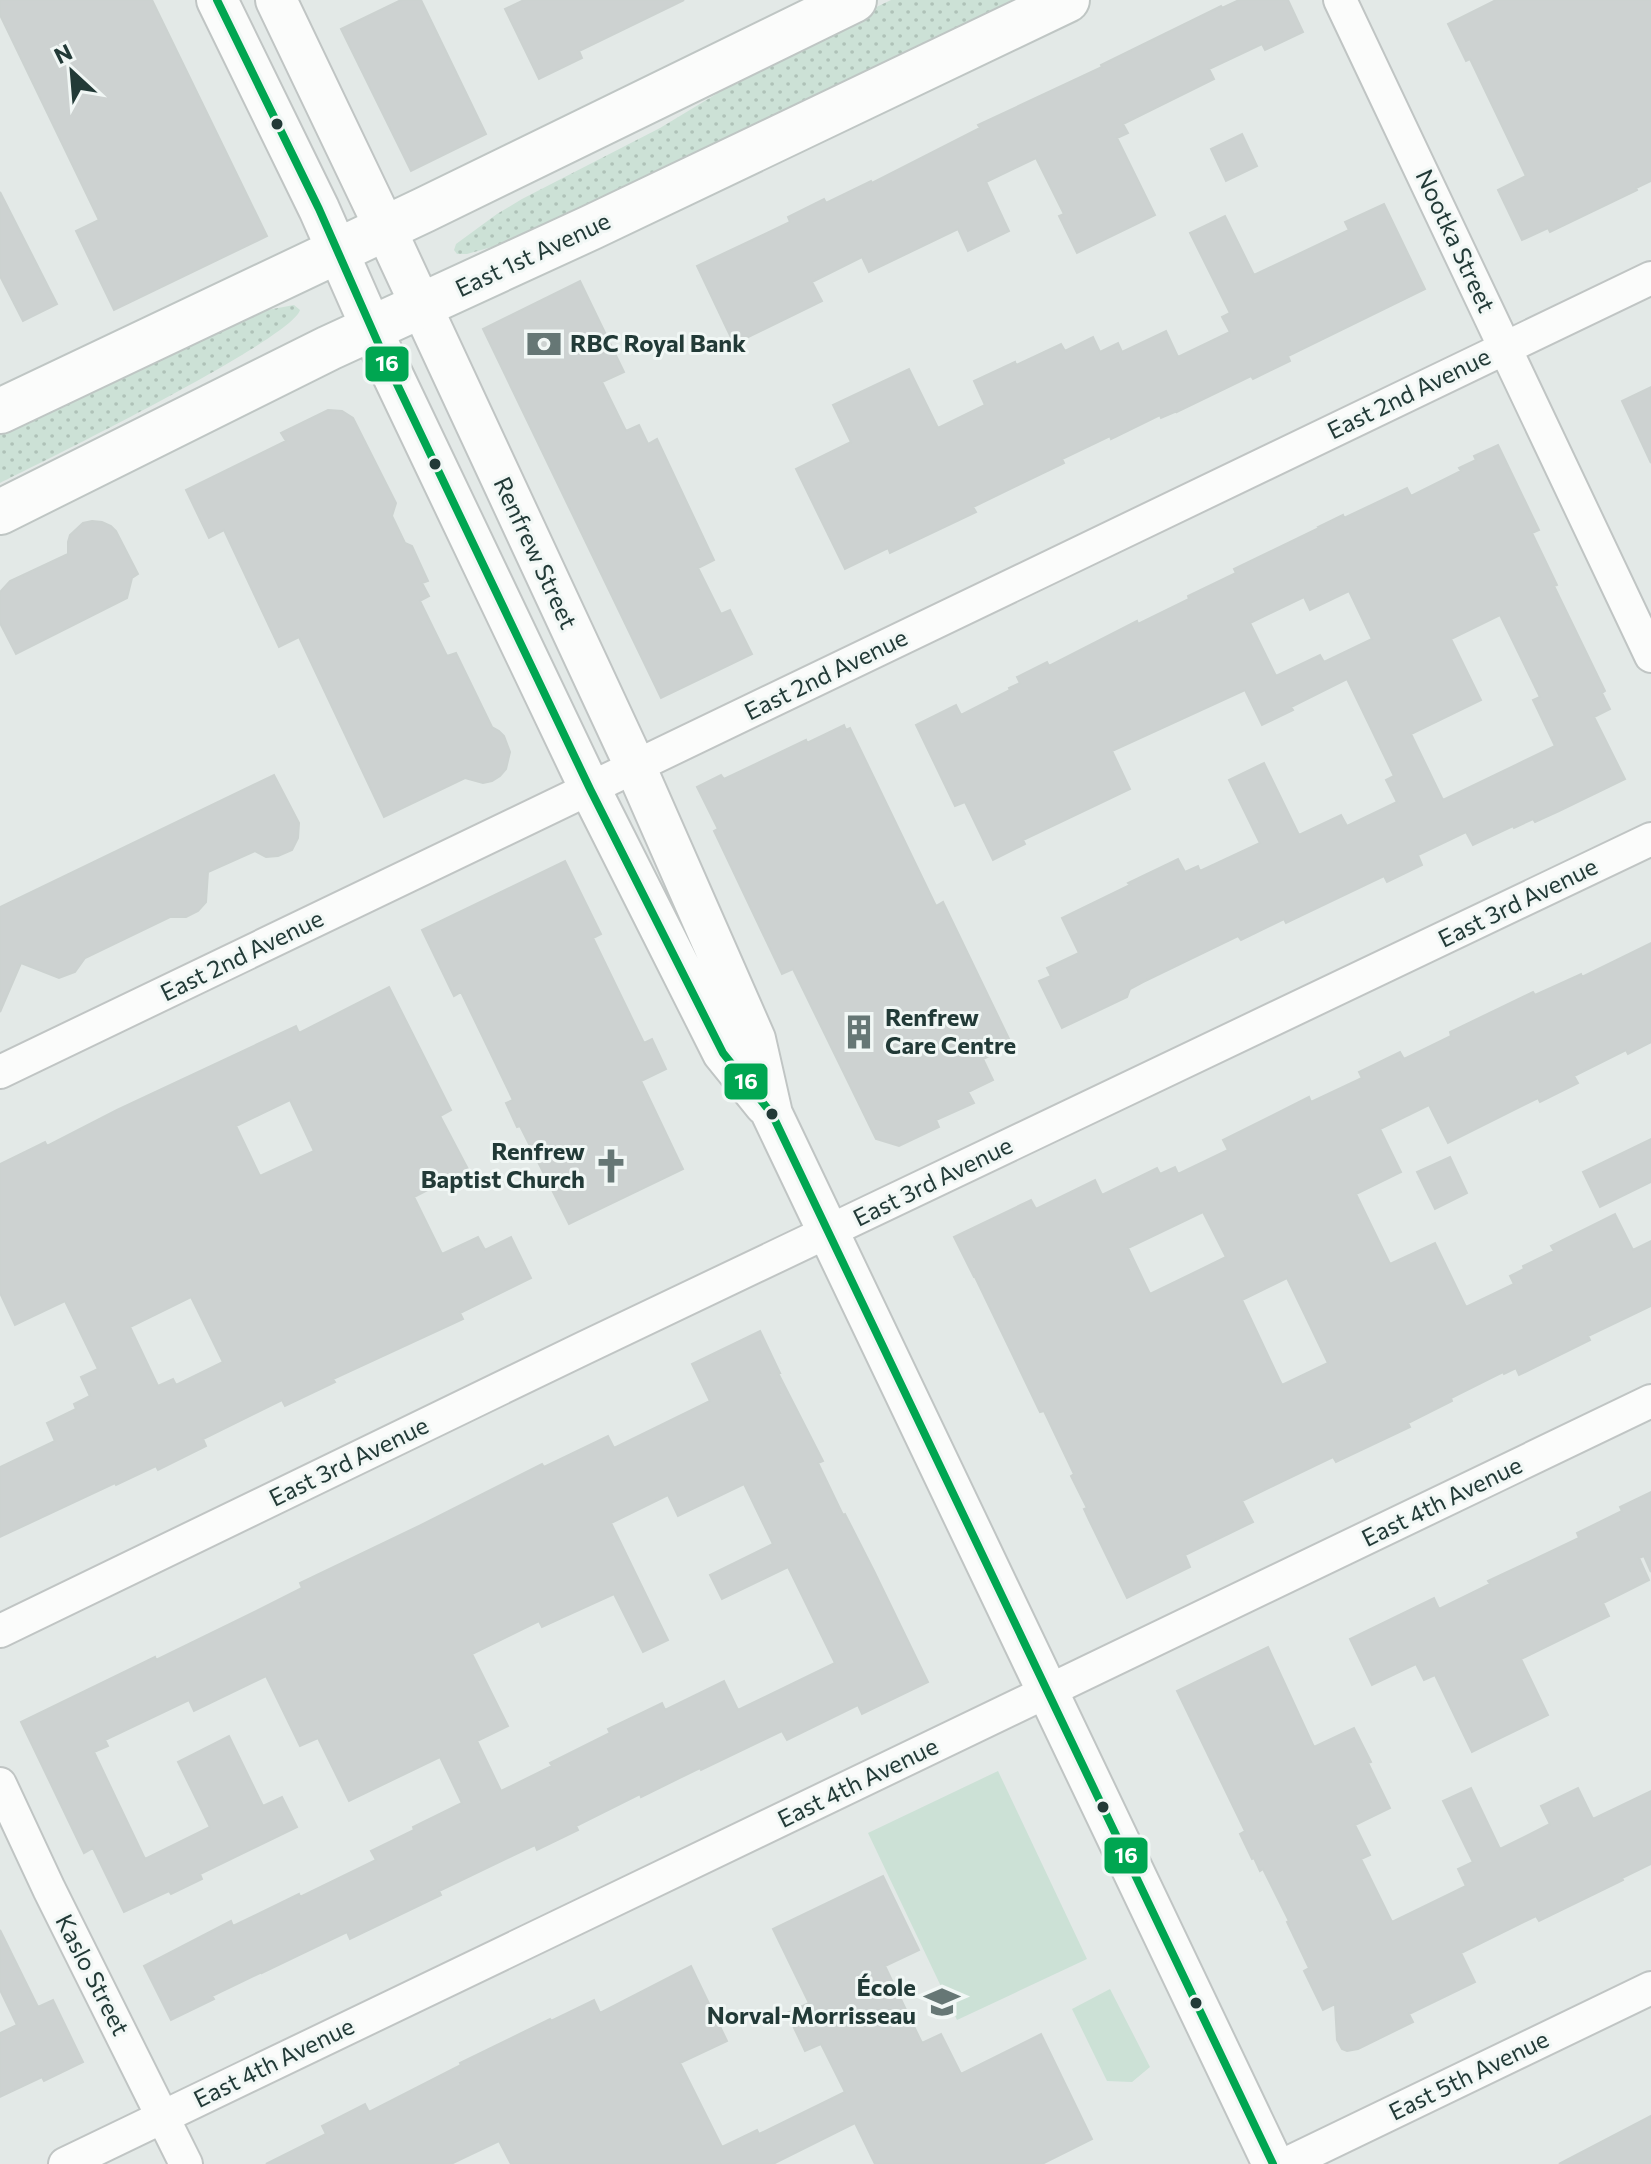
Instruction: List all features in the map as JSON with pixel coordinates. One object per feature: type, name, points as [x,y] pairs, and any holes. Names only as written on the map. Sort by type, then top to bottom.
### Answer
[{"type":"main road","points":[[0,411],[338,251],[854,0]]},
{"type":"main road","name":"East 1st Avenue","points":[[0,512],[372,328],[618,215],[1067,0]]},
{"type":"street","name":"Renfrew Street","points":[[217,0],[590,789],[723,1053],[772,1114]]},
{"type":"street","name":"Renfrew Street","points":[[276,0],[635,766],[755,1039],[772,1114],[1273,2164]]},
{"type":"street","name":"Nootka Street","points":[[1340,0],[1651,656]]},
{"type":"street","name":"East 2nd Avenue","points":[[0,1072],[1651,278]]},
{"type":"street","name":"East 3rd Avenue","points":[[0,1631],[1651,839]]},
{"type":"street","name":"East 4th Avenue","points":[[65,2164],[1651,1401]]},
{"type":"street","name":"Kaslo Street","points":[[0,1784],[186,2164]]},
{"type":"street","name":"East 5th Avenue","points":[[1286,2164],[1651,1988]]},
{"type":"green space","points":[[891,0],[1022,0],[534,235],[467,254],[457,254],[454,250],[456,244],[522,199],[660,128],[799,44]]},
{"type":"green space","points":[[294,305],[300,310],[286,325],[255,347],[162,400],[0,483],[0,430],[251,313]]},
{"type":"green space","points":[[998,1771],[1087,1959],[957,2020],[868,1833]]},
{"type":"green space","points":[[1110,1989],[1150,2067],[1132,2082],[1107,2081],[1072,2009]]},
{"type":"building","points":[[0,0],[152,0],[267,236],[114,310],[76,231],[99,220],[0,15]]},
{"type":"building","points":[[401,0],[421,0],[486,134],[411,171],[341,29]]},
{"type":"building","points":[[524,0],[684,0],[579,51],[582,58],[539,79],[505,9]]},
{"type":"building","points":[[1239,0],[1288,0],[1303,32],[1265,50],[1262,44],[1209,69],[1214,79],[1123,124],[1128,133],[1117,138],[1155,215],[1077,253],[1059,216],[1064,214],[1036,158],[986,182],[1009,231],[968,251],[958,229],[869,272],[862,257],[812,282],[822,301],[734,344],[697,266],[790,222],[788,217],[824,199],[826,203],[872,183],[980,128],[978,125]]},
{"type":"building","points":[[1496,0],[1651,0],[1651,181],[1550,232],[1548,228],[1522,240],[1498,190],[1526,176],[1470,59],[1466,61],[1448,24]]},
{"type":"building","points":[[1242,134],[1257,166],[1226,181],[1211,149]]},
{"type":"building","points":[[0,192],[57,304],[23,321],[0,276]]},
{"type":"building","points":[[1384,204],[1425,289],[1288,356],[1290,361],[1253,379],[1251,376],[1177,412],[1161,418],[1160,415],[1111,439],[1110,436],[1062,459],[1064,463],[973,507],[976,512],[890,553],[888,548],[845,569],[796,469],[851,442],[833,405],[909,369],[938,428],[985,405],[974,381],[1061,344],[1065,351],[1093,337],[1100,352],[1118,343],[1122,352],[1166,331],[1178,357],[1230,332],[1222,317],[1230,313],[1190,233],[1225,216],[1254,275],[1349,230],[1345,222]]},
{"type":"building","points":[[580,281],[624,372],[602,382],[626,431],[639,425],[648,444],[657,439],[714,560],[698,568],[721,614],[730,610],[752,654],[661,698],[483,329]]},
{"type":"building","points":[[1651,387],[1651,463],[1622,401]]},
{"type":"building","points":[[328,410],[342,411],[353,418],[396,503],[392,516],[405,543],[412,546],[428,581],[422,583],[429,596],[420,601],[447,656],[456,653],[492,727],[504,736],[510,752],[506,769],[492,781],[483,783],[465,778],[384,817],[299,637],[279,647],[224,530],[209,538],[186,490],[286,441],[281,433]]},
{"type":"building","points":[[1498,445],[1539,530],[1532,533],[1605,691],[1602,693],[1610,709],[1594,717],[1625,779],[1535,822],[1533,819],[1513,826],[1473,845],[1466,832],[1418,855],[1422,865],[1387,882],[1384,876],[1286,923],[1284,919],[1241,940],[1238,936],[1143,982],[1130,989],[1127,997],[1062,1028],[1039,981],[1051,976],[1047,968],[1079,953],[1062,918],[1178,859],[1185,872],[1198,866],[1200,871],[1260,843],[1229,780],[1264,763],[1299,835],[1341,815],[1347,826],[1397,802],[1386,780],[1394,776],[1347,679],[1262,725],[1245,690],[1112,751],[1130,789],[1023,840],[1025,844],[993,860],[965,802],[955,806],[916,725],[956,705],[961,715],[1010,690],[1020,683],[1017,677],[1047,662],[1049,666],[1137,621],[1138,624],[1189,599],[1188,596],[1236,573],[1234,569],[1343,515],[1344,518],[1407,488],[1411,496],[1461,471],[1459,468],[1476,460],[1474,456]],"holes":[[[1349,591],[1372,639],[1324,662],[1320,655],[1276,676],[1250,623],[1304,597],[1310,610]],[[1500,615],[1540,697],[1533,700],[1555,746],[1443,800],[1411,734],[1481,700],[1451,639]]]},
{"type":"building","points":[[102,522],[116,531],[138,574],[132,578],[127,598],[16,654],[0,623],[0,592],[10,581],[68,554],[70,535],[83,523]]},
{"type":"building","points":[[844,725],[846,730],[850,728],[936,906],[943,902],[1012,1045],[983,1059],[993,1080],[968,1092],[974,1103],[936,1120],[939,1127],[899,1146],[876,1139],[793,969],[782,974],[714,831],[718,829],[697,787],[721,775],[724,779]]},
{"type":"building","points":[[274,775],[299,823],[298,838],[292,850],[266,857],[255,851],[208,872],[206,902],[198,911],[186,917],[170,917],[85,958],[75,972],[59,978],[21,963],[0,1012],[0,907]]},
{"type":"building","points":[[565,861],[601,934],[593,938],[644,1043],[652,1039],[666,1069],[641,1081],[683,1169],[569,1224],[520,1126],[517,1127],[506,1103],[513,1100],[461,992],[454,996],[422,930]]},
{"type":"building","points":[[1651,943],[1651,1042],[1628,1054],[1626,1050],[1574,1076],[1578,1083],[1540,1102],[1538,1098],[1448,1143],[1429,1105],[1380,1129],[1401,1172],[1356,1194],[1390,1264],[1435,1243],[1466,1307],[1514,1284],[1510,1276],[1554,1251],[1551,1246],[1615,1214],[1633,1250],[1651,1241],[1651,1306],[1588,1336],[1590,1340],[1519,1375],[1516,1368],[1503,1372],[1451,1398],[1452,1401],[1408,1423],[1410,1427],[1336,1462],[1333,1457],[1242,1501],[1253,1522],[1185,1555],[1190,1567],[1127,1598],[1084,1509],[1087,1508],[1071,1476],[1074,1474],[1044,1411],[1040,1412],[954,1237],[1031,1200],[1036,1209],[1095,1180],[1102,1195],[1157,1168],[1160,1174],[1175,1167],[1178,1174],[1228,1150],[1223,1140],[1309,1097],[1311,1102],[1362,1078],[1359,1072],[1400,1052],[1404,1059],[1451,1036],[1450,1032],[1533,992],[1535,995],[1581,974],[1582,977]],"holes":[[[1203,1212],[1226,1257],[1150,1294],[1128,1248]],[[1287,1278],[1328,1363],[1282,1385],[1242,1300]]]},
{"type":"building","points":[[389,987],[451,1110],[440,1116],[468,1169],[414,1197],[442,1254],[478,1237],[485,1250],[511,1237],[531,1278],[460,1313],[463,1319],[333,1379],[335,1382],[285,1406],[282,1400],[203,1439],[206,1446],[158,1470],[156,1466],[115,1483],[0,1537],[0,1467],[55,1441],[47,1423],[76,1409],[74,1404],[90,1396],[81,1377],[98,1369],[65,1301],[15,1325],[0,1293],[0,1164],[45,1142],[47,1146],[296,1026],[299,1033]],"holes":[[[290,1100],[314,1151],[260,1176],[236,1126]],[[191,1297],[223,1362],[176,1385],[173,1379],[158,1386],[130,1327]]]},
{"type":"building","points":[[1651,1139],[1651,1182],[1600,1207],[1583,1172]]},
{"type":"building","points":[[1450,1157],[1467,1193],[1435,1209],[1417,1172]]},
{"type":"building","points":[[760,1331],[823,1461],[818,1463],[928,1682],[862,1714],[858,1705],[787,1740],[782,1731],[641,1797],[640,1794],[576,1826],[578,1830],[537,1850],[535,1845],[439,1891],[441,1895],[350,1939],[347,1932],[212,1996],[214,1999],[171,2020],[144,1966],[231,1921],[233,1926],[376,1860],[371,1851],[462,1803],[440,1757],[349,1801],[318,1738],[300,1746],[266,1676],[194,1711],[189,1700],[105,1740],[108,1746],[94,1752],[145,1859],[210,1827],[178,1762],[229,1736],[263,1806],[282,1797],[297,1827],[200,1874],[202,1879],[124,1912],[93,1848],[84,1853],[21,1722],[236,1621],[302,1588],[300,1583],[542,1464],[544,1467],[608,1436],[614,1448],[710,1401],[692,1364]],"holes":[[[744,1484],[773,1544],[710,1575],[722,1599],[788,1567],[835,1663],[738,1710],[724,1681],[665,1710],[662,1703],[608,1729],[610,1733],[501,1791],[477,1741],[508,1726],[472,1654],[539,1621],[542,1627],[614,1594],[643,1652],[668,1640],[611,1523],[668,1495],[678,1516]]]},
{"type":"building","points":[[1651,1492],[1651,1572],[1644,1556],[1639,1558],[1649,1580],[1603,1603],[1609,1616],[1521,1659],[1548,1715],[1472,1752],[1435,1675],[1424,1680],[1416,1664],[1372,1685],[1350,1639],[1434,1598],[1439,1609],[1490,1584],[1488,1581],[1579,1538],[1577,1533],[1622,1511],[1620,1507]]},
{"type":"building","points":[[1268,1647],[1314,1747],[1354,1728],[1371,1762],[1368,1763],[1390,1808],[1355,1825],[1370,1855],[1361,1859],[1392,1922],[1466,1886],[1458,1869],[1473,1862],[1443,1801],[1471,1788],[1500,1849],[1550,1824],[1541,1806],[1578,1788],[1593,1819],[1651,1791],[1651,1864],[1539,1921],[1536,1916],[1461,1953],[1475,1982],[1409,2014],[1413,2022],[1358,2049],[1342,2049],[1337,2040],[1335,2004],[1323,2010],[1304,1971],[1309,1968],[1289,1921],[1263,1869],[1260,1871],[1252,1859],[1240,1834],[1245,1831],[1177,1691]]},
{"type":"building","points":[[883,1876],[919,1950],[885,1966],[922,2043],[941,2034],[961,2074],[1041,2034],[1092,2139],[1042,2164],[875,2164],[855,2123],[773,2164],[511,2164],[499,2141],[451,2164],[266,2164],[326,2134],[322,2126],[365,2104],[369,2112],[550,2019],[594,2000],[600,2013],[691,1966],[727,2041],[680,2063],[722,2147],[757,2130],[759,2134],[845,2092],[821,2044],[805,2051],[787,2013],[809,2003],[773,1929]]},
{"type":"building","points":[[0,1930],[38,2007],[53,2000],[83,2062],[0,2097],[0,2033],[17,2025],[0,1990]]},
{"type":"building","points":[[1651,2116],[1651,2164],[1559,2164]]},
{"type":"transit line","name":"16","points":[[217,0],[319,209],[386,361],[590,789],[723,1053],[772,1114],[1273,2164]]},
{"type":"place","name":"RBC Royal Bank","points":[[544,344]]},
{"type":"place","name":"Renfrew Care Centre","points":[[859,1032]]},
{"type":"place","name":"Renfrew Baptist Church","points":[[611,1166]]},
{"type":"place","name":"École Norval-Morrisseau","points":[[942,2002]]}]
